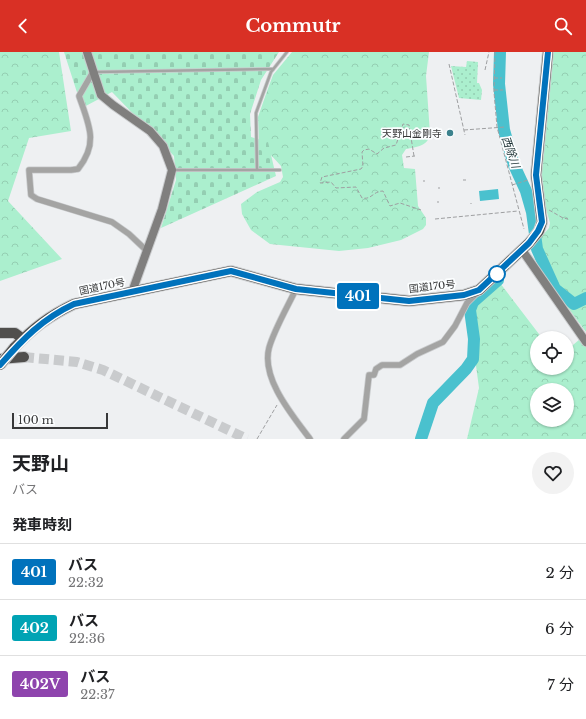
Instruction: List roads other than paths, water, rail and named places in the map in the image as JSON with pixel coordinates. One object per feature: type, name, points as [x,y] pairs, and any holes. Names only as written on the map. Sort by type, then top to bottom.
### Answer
[{"type":"highway","name":"国道170号","points":[[0,365],[23,339],[53,314],[74,304],[231,271],[296,289],[409,301],[464,295],[479,290],[531,241],[542,222],[536,175],[548,52]]},
{"type":"highway","points":[[0,333],[15,334],[23,339]]},
{"type":"highway","points":[[0,338],[23,339]]},
{"type":"highway","points":[[0,359],[24,357]]},
{"type":"street","points":[[87,52],[101,95],[150,131],[163,146],[172,170],[167,191],[132,292]]},
{"type":"street","points":[[93,72],[79,96],[92,141],[86,160],[78,169],[29,170],[31,195],[37,199],[112,222],[129,234],[147,251]]},
{"type":"street","points":[[522,250],[586,342]]},
{"type":"street","points":[[296,289],[269,348],[269,367],[271,378],[282,398],[310,439]]},
{"type":"street","points":[[344,439],[364,419],[369,375],[374,375],[376,369],[382,365],[388,363],[400,365],[417,354],[443,342],[455,326],[467,303],[479,290]]},
{"type":"lane","points":[[257,169],[256,113],[273,69],[287,52]]},
{"type":"lane","points":[[93,72],[273,69]]},
{"type":"lane","points":[[172,170],[280,170]]},
{"type":"water","points":[[498,189],[499,199],[480,201],[479,191]]},
{"type":"waterway","name":"西除川","points":[[500,52],[499,84],[504,130],[514,165],[526,191],[532,212],[537,249],[555,289],[574,304],[586,298]]},
{"type":"waterway","name":"西除川","points":[[421,439],[433,403],[466,369],[473,359],[474,339],[470,310],[473,302],[498,280]]},
{"type":"tunnel","points":[[24,357],[77,362],[103,370],[247,439]]},
{"type":"place","name":"天野山金剛寺","points":[[450,133]]}]
